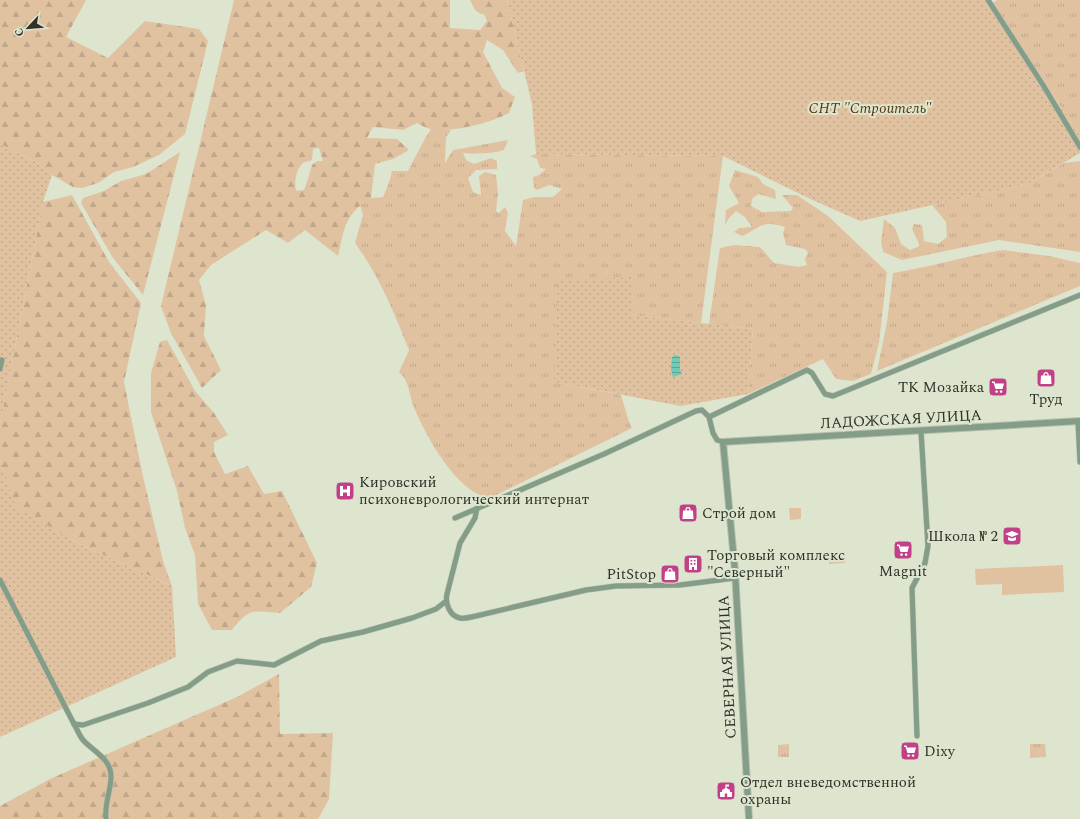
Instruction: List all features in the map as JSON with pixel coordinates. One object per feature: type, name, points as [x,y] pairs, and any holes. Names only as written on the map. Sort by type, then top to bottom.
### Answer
[{"type":"street","points":[[988,0],[1043,85],[1080,147]]},
{"type":"street","points":[[709,417],[807,370],[812,372],[825,394],[833,396],[1080,295]]},
{"type":"street","points":[[0,360],[2,360],[0,369]]},
{"type":"street","points":[[455,518],[702,410],[709,417],[717,440],[723,442]]},
{"type":"street","points":[[1079,422],[1080,462]]},
{"type":"street","name":"ЛАДОЖСКАЯ УЛИЦА","points":[[723,442],[1079,422]]},
{"type":"street","points":[[917,736],[912,588],[925,563],[928,546],[921,431]]},
{"type":"street","name":"СЕВЕРНАЯ УЛИЦА","points":[[723,442],[735,578],[749,819]]},
{"type":"street","points":[[74,724],[83,725],[148,703],[188,687],[208,672],[237,661],[274,664],[321,641],[363,632],[412,618],[436,609],[446,602],[460,544],[475,518],[477,508]]},
{"type":"street","points":[[446,602],[453,614],[459,618],[476,616],[586,590],[616,586],[680,585],[735,578]]},
{"type":"street","points":[[0,580],[83,740],[110,767],[111,775],[105,810],[106,819]]},
{"type":"green space","points":[[0,0],[86,0],[66,37],[108,58],[145,21],[199,29],[208,41],[185,134],[159,155],[133,167],[114,172],[98,183],[82,188],[73,187],[52,175],[36,162],[0,144]]},
{"type":"green space","points":[[234,0],[450,0],[450,28],[480,30],[487,21],[484,14],[481,14],[475,10],[470,0],[507,0],[524,71],[518,73],[503,50],[487,40],[483,52],[502,88],[515,97],[509,113],[482,124],[450,130],[431,129],[417,123],[403,130],[373,127],[367,138],[397,139],[409,150],[393,159],[375,164],[371,198],[355,210],[347,222],[338,256],[305,230],[288,243],[266,230],[211,265],[199,280],[206,305],[204,336],[221,370],[202,388],[171,333],[161,306]],"holes":[[[319,148],[323,161],[317,161],[312,165],[304,190],[297,191],[295,181],[301,165],[304,162],[312,160],[313,149]]]},
{"type":"green space","name":"СНТ \"Строитель\"","points":[[507,0],[991,0],[1080,136],[1080,153],[1028,184],[860,221],[808,198],[723,156],[536,154],[532,104]]},
{"type":"green space","points":[[997,0],[1080,0],[1080,136],[993,3]]},
{"type":"green space","points":[[431,129],[451,130],[446,137],[445,163],[453,150],[508,140],[504,150],[473,154],[463,153],[466,160],[474,164],[491,158],[497,161],[497,169],[476,170],[468,178],[473,192],[481,195],[479,176],[485,172],[496,175],[498,194],[496,211],[499,213],[505,207],[508,213],[505,231],[516,246],[523,200],[535,197],[553,197],[562,189],[549,185],[537,190],[534,188],[533,177],[539,175],[546,169],[540,168],[537,159],[530,156],[536,154],[723,156],[701,323],[632,315],[632,278],[554,382],[621,395],[632,428],[490,498],[475,493],[462,483],[438,454],[425,432],[413,405],[405,380],[399,372],[409,350],[379,281],[355,243],[363,215],[360,205],[371,198],[383,197],[392,171],[408,171]]},
{"type":"green space","points":[[0,144],[36,162],[52,175],[43,202],[0,424]]},
{"type":"green space","points":[[180,152],[143,295],[113,258],[81,203],[83,198],[104,191],[121,181],[146,174]]},
{"type":"green space","points":[[1080,161],[1080,252],[999,240],[902,260],[883,252],[881,242],[884,219],[895,228],[901,244],[910,250],[920,246],[912,229],[914,224],[922,225],[924,241],[938,244],[947,237],[946,222],[932,205],[1028,184],[1064,163]]},
{"type":"green space","points":[[735,170],[758,177],[763,184],[775,190],[776,199],[758,194],[752,199],[751,206],[762,212],[791,211],[793,208],[782,195],[797,195],[828,216],[887,272],[879,343],[871,374],[853,381],[836,379],[823,359],[748,394],[753,329],[709,324],[720,248],[734,245],[760,247],[774,263],[798,267],[807,265],[805,260],[808,252],[805,249],[786,245],[783,233],[785,227],[778,225],[763,225],[743,236],[734,232],[739,228],[752,227],[745,217],[736,211],[725,225],[726,210],[739,203],[729,186]]},
{"type":"green space","points":[[72,195],[109,262],[141,303],[124,382],[142,472],[163,561],[172,586],[81,545],[15,507],[0,460],[0,424],[43,202]]},
{"type":"green space","points":[[1003,250],[1049,256],[1080,263],[1080,286],[877,371],[887,322],[893,273]]},
{"type":"green space","points":[[632,277],[632,315],[753,329],[748,394],[681,406],[554,382],[558,281]]},
{"type":"green space","points":[[167,340],[195,391],[214,413],[228,435],[214,442],[214,452],[225,474],[248,466],[264,494],[282,491],[317,563],[311,587],[280,613],[253,612],[243,617],[232,630],[212,630],[198,604],[195,555],[185,528],[177,491],[151,412],[151,373],[160,342]]},
{"type":"green space","points":[[0,460],[16,507],[81,545],[172,586],[176,657],[0,737]]},
{"type":"green space","points":[[789,508],[801,508],[801,519],[790,520]]},
{"type":"green space","points":[[845,555],[845,563],[829,564],[829,556]]},
{"type":"green space","points":[[1063,565],[1064,592],[1002,595],[1002,584],[976,585],[975,569]]},
{"type":"green space","points":[[279,674],[280,734],[333,733],[329,799],[318,819],[0,819],[0,806],[52,778],[237,697]]},
{"type":"green space","points":[[789,744],[789,757],[778,757],[778,745]]},
{"type":"green space","points":[[1030,744],[1045,744],[1046,757],[1030,758]]},
{"type":"water","points":[[676,355],[680,357],[680,370],[682,374],[673,377],[671,370],[672,357]]},
{"type":"place","name":"Труд","points":[[1046,378]]},
{"type":"place","name":"ТК Мозайка","points":[[998,387]]},
{"type":"place","name":"Кировский психоневрологический интернат","points":[[345,491]]},
{"type":"place","name":"Строй дом","points":[[688,513]]},
{"type":"place","name":"Школа № 2","points":[[1012,536]]},
{"type":"place","name":"Magnit","points":[[903,550]]},
{"type":"place","name":"Торговый комплекс \"Северный\"","points":[[693,564]]},
{"type":"place","name":"PitStop","points":[[670,574]]},
{"type":"place","name":"Dixy","points":[[910,751]]},
{"type":"place","name":"Отдел вневедомственной охраны","points":[[726,791]]}]
